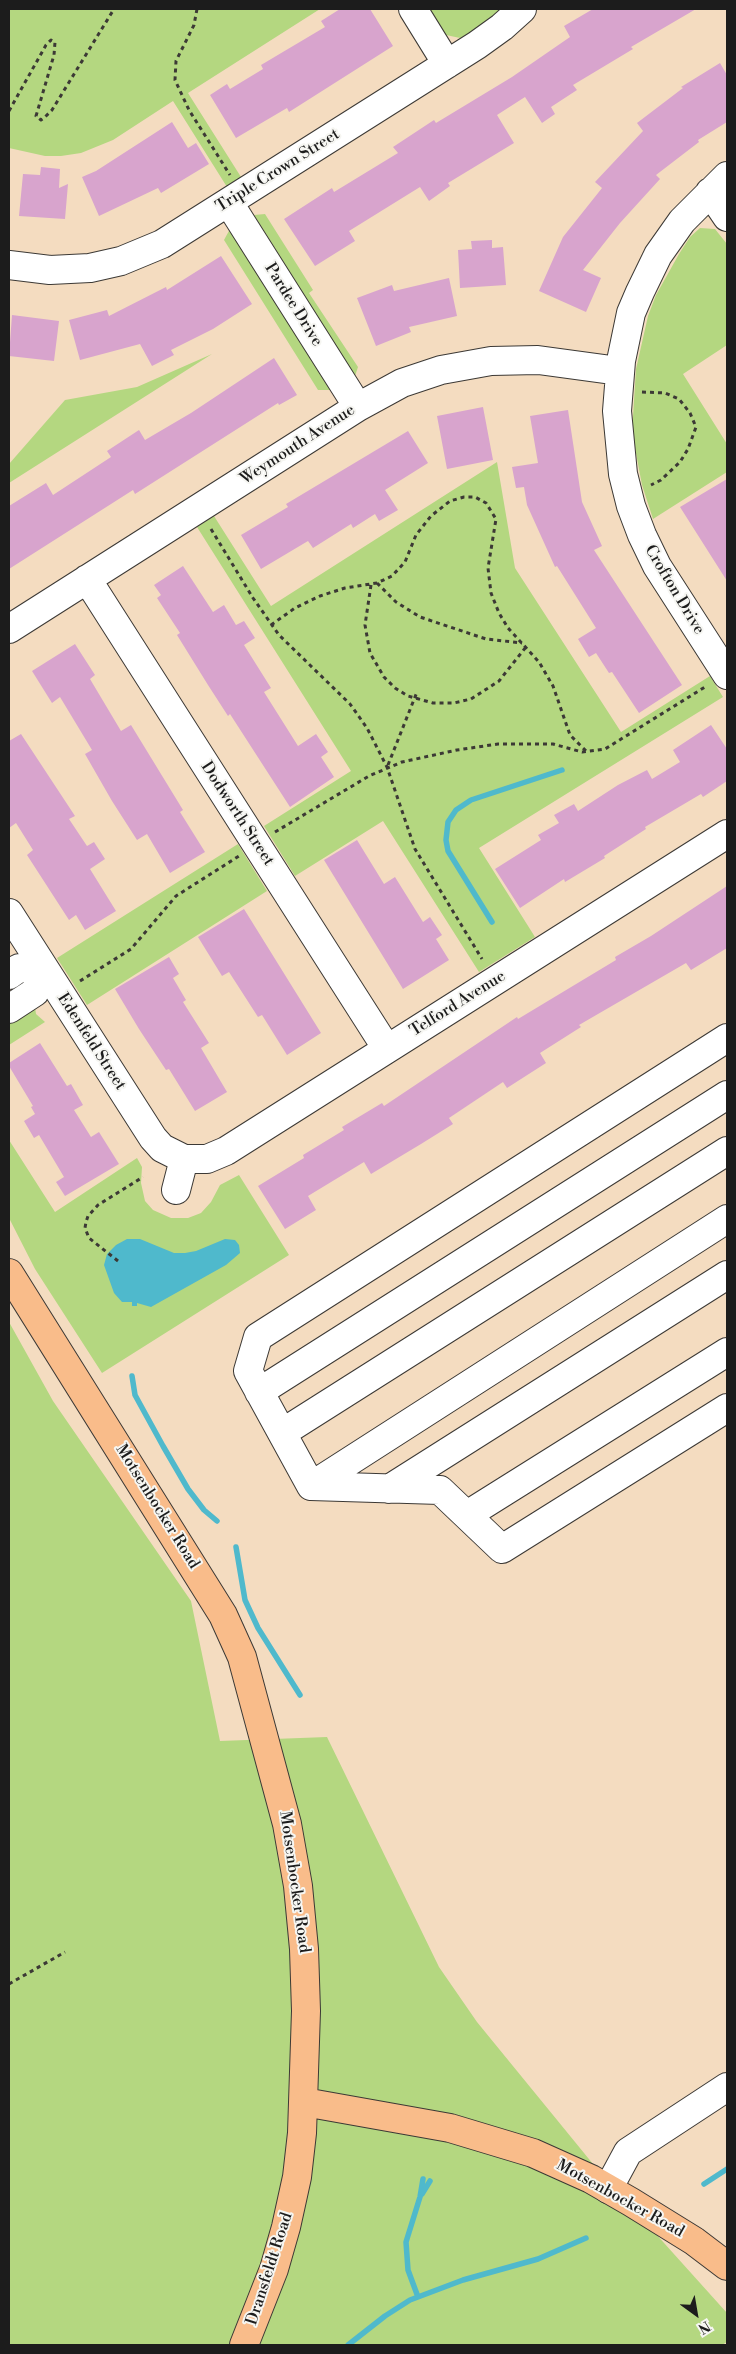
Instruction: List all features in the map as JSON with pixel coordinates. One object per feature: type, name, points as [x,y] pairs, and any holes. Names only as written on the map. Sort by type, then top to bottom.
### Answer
[{"type":"main road","name":"Motsenbocker Road","points":[[9,1273],[213,1596],[230,1627],[242,1657],[282,1801],[297,1878],[305,1972],[304,2102],[469,2132],[534,2153],[608,2189],[694,2241],[727,2266]]},
{"type":"main road","name":"Dransfeldt Road","points":[[244,2345],[269,2283],[286,2227],[299,2162],[304,2102]]},
{"type":"street","points":[[413,9],[447,64]]},
{"type":"street","name":"Triple Crown Street","points":[[9,265],[64,270],[90,268],[121,261],[162,244],[232,192],[447,64],[492,35],[522,9]]},
{"type":"street","points":[[719,184],[727,217]]},
{"type":"street","name":"Crofton Drive","points":[[716,681],[657,566],[631,506],[619,454],[617,411],[619,371],[631,313],[658,255],[682,221],[719,184]]},
{"type":"street","name":"Pardee Drive","points":[[232,192],[358,406]]},
{"type":"street","name":"Weymouth Avenue","points":[[9,629],[358,406],[381,393],[422,375],[491,361],[538,360],[619,371]]},
{"type":"street","name":"Dodworth Street","points":[[87,580],[387,1049]]},
{"type":"street","name":"Telford Avenue","points":[[184,1159],[207,1159],[226,1151],[727,834]]},
{"type":"street","name":"Edenfeld Street","points":[[9,913],[153,1138],[162,1148],[184,1159]]},
{"type":"street","points":[[9,975],[19,968],[44,969],[35,992],[9,1009]]},
{"type":"street","points":[[311,1486],[248,1371],[258,1337],[727,1038]]},
{"type":"street","points":[[259,1392],[727,1095]]},
{"type":"street","points":[[282,1434],[727,1151]]},
{"type":"street","points":[[176,1190],[184,1159]]},
{"type":"street","points":[[311,1486],[727,1219]]},
{"type":"street","points":[[389,1489],[727,1274]]},
{"type":"street","points":[[466,1515],[727,1352]]},
{"type":"street","points":[[311,1486],[440,1490],[502,1549],[727,1408]]},
{"type":"street","points":[[608,2189],[628,2152],[727,2086]]},
{"type":"path","points":[[9,111],[46,45],[51,40],[56,42],[54,55],[36,116],[41,120],[44,118],[114,9]]},
{"type":"path","points":[[197,9],[192,30],[176,61],[175,80],[232,192]]},
{"type":"path","points":[[642,392],[665,393],[679,398],[690,413],[696,427],[690,444],[680,462],[661,480],[651,485]]},
{"type":"path","points":[[271,625],[295,608],[320,596],[345,588],[377,583],[392,576],[401,567],[420,529],[437,510],[457,498],[475,497],[486,503],[496,519],[495,532],[488,557],[490,593],[504,621],[526,646],[553,686],[570,735],[587,752]]},
{"type":"path","points":[[211,529],[271,625],[288,645],[350,704],[371,734],[387,767],[415,849],[482,959]]},
{"type":"path","points":[[377,583],[396,602],[420,617],[486,639],[522,643]]},
{"type":"path","points":[[371,584],[365,624],[370,653],[389,682],[402,692],[415,698],[433,703],[454,703],[479,696],[499,681],[526,646]]},
{"type":"path","points":[[269,836],[387,767],[431,755],[498,744],[553,744],[587,752],[612,746],[716,681]]},
{"type":"path","points":[[387,767],[417,692]]},
{"type":"path","points":[[77,982],[130,949],[176,896],[244,853]]},
{"type":"path","points":[[118,1261],[89,1238],[85,1228],[86,1222],[88,1216],[98,1205],[143,1177]]},
{"type":"path","points":[[9,1984],[66,1952]]},
{"type":"green space","points":[[9,9],[320,9],[188,93],[241,177],[227,187],[173,101],[113,140],[81,153],[45,156],[9,148]]},
{"type":"green space","points":[[429,9],[502,9],[467,36],[460,38],[446,35]]},
{"type":"green space","points":[[265,214],[313,290],[309,293],[358,367],[355,376],[254,215]]},
{"type":"green space","points":[[700,228],[715,229],[727,244],[727,345],[683,374],[727,444],[727,472],[653,519],[642,485],[632,432],[636,369],[648,316],[656,295],[690,237]]},
{"type":"green space","points":[[230,229],[333,390],[318,390],[224,240]]},
{"type":"green space","points":[[212,354],[9,483],[9,464],[65,400],[137,387]]},
{"type":"green space","points":[[497,462],[515,568],[621,732],[710,676],[723,697],[479,848],[535,937],[479,972],[383,821],[295,876],[264,826],[351,771],[197,527],[214,516],[271,606]]},
{"type":"green space","points":[[238,844],[267,891],[87,1005],[57,958]]},
{"type":"green space","points":[[35,1007],[36,1014],[45,1022],[9,1045],[9,1022]]},
{"type":"green space","points":[[9,1140],[55,1212],[137,1158],[142,1167],[141,1183],[145,1201],[153,1210],[171,1218],[188,1218],[201,1213],[211,1202],[220,1185],[239,1175],[289,1255],[102,1373],[35,1269],[9,1218]]},
{"type":"green space","points":[[9,1322],[53,1401],[191,1601],[220,1741],[327,1737],[439,1967],[477,2022],[593,2164],[727,2313],[727,2342],[722,2345],[9,2345]]},
{"type":"water","points":[[127,1239],[140,1239],[174,1253],[196,1251],[225,1239],[235,1240],[239,1245],[240,1253],[226,1265],[151,1307],[137,1303],[137,1306],[132,1306],[132,1302],[122,1302],[114,1293],[104,1265],[107,1254],[116,1245]]},
{"type":"building","points":[[340,9],[370,9],[393,46],[289,112],[287,108],[236,138],[210,95],[227,84],[230,89],[263,69],[261,65],[325,27],[321,21]]},
{"type":"building","points":[[593,9],[696,9],[631,47],[633,49],[573,85],[577,90],[551,107],[555,114],[542,123],[525,97],[497,115],[514,143],[448,183],[450,186],[429,201],[420,187],[349,231],[355,241],[315,266],[284,219],[332,188],[334,192],[398,153],[393,147],[434,120],[436,123],[512,77],[570,37],[564,26]]},
{"type":"building","points":[[720,63],[727,75],[727,122],[698,140],[699,142],[656,175],[660,179],[620,223],[583,270],[601,278],[586,312],[539,291],[563,237],[602,188],[595,182],[643,131],[637,123],[683,88],[681,87]]},
{"type":"building","points":[[172,122],[188,148],[196,143],[209,164],[161,193],[158,188],[99,216],[82,177],[96,171]]},
{"type":"building","points":[[41,167],[60,169],[59,188],[68,184],[65,219],[19,216],[23,174],[40,175]]},
{"type":"building","points":[[492,240],[492,248],[503,247],[506,285],[460,288],[458,250],[472,249],[471,241]]},
{"type":"building","points":[[221,256],[252,304],[213,329],[171,350],[174,355],[152,366],[140,344],[80,360],[69,320],[107,310],[109,316],[166,287],[167,290]]},
{"type":"building","points":[[449,278],[457,316],[409,327],[411,332],[376,346],[357,298],[392,285],[394,291]]},
{"type":"building","points":[[12,315],[59,321],[54,361],[9,356]]},
{"type":"building","points":[[274,358],[297,395],[279,405],[278,403],[135,494],[133,490],[9,569],[9,506],[46,483],[53,495],[111,457],[107,451],[139,430],[145,440],[191,413]]},
{"type":"building","points":[[483,407],[493,460],[447,469],[437,416]]},
{"type":"building","points":[[568,410],[582,502],[602,546],[594,550],[682,685],[639,713],[612,672],[609,673],[596,653],[589,657],[578,639],[596,628],[557,566],[555,567],[527,505],[524,487],[516,488],[512,467],[538,463],[530,416]]},
{"type":"building","points":[[408,431],[428,463],[385,490],[398,510],[379,521],[375,514],[353,528],[351,524],[313,548],[308,541],[261,569],[241,535],[288,507],[286,504]]},
{"type":"building","points":[[727,479],[727,581],[680,507]]},
{"type":"building","points":[[183,566],[213,612],[224,605],[236,625],[244,621],[255,638],[244,645],[271,688],[264,692],[298,746],[316,734],[328,752],[321,757],[334,777],[290,807],[230,714],[228,716],[208,685],[177,635],[180,633],[157,598],[161,595],[154,585]]},
{"type":"building","points":[[75,644],[95,675],[90,679],[121,731],[131,725],[183,810],[180,812],[205,852],[170,873],[147,834],[137,840],[85,754],[92,750],[60,697],[52,703],[32,671]]},
{"type":"building","points":[[711,725],[727,749],[727,781],[703,797],[701,794],[645,827],[646,829],[604,856],[605,858],[565,882],[564,879],[520,908],[495,869],[541,840],[538,835],[559,823],[554,815],[574,804],[578,811],[618,785],[647,770],[652,779],[680,762],[673,750]]},
{"type":"building","points":[[21,734],[75,816],[69,819],[87,846],[94,842],[105,859],[90,869],[116,911],[85,930],[76,915],[69,920],[27,855],[33,850],[16,823],[9,828],[9,741]]},
{"type":"building","points":[[357,840],[384,884],[395,877],[423,922],[430,917],[442,935],[436,939],[449,960],[403,989],[324,860]]},
{"type":"building","points":[[727,886],[727,948],[691,970],[686,963],[579,1025],[581,1027],[540,1053],[546,1063],[507,1088],[503,1082],[449,1118],[453,1124],[371,1174],[364,1162],[308,1196],[316,1210],[285,1229],[258,1186],[304,1158],[303,1155],[344,1130],[342,1127],[382,1103],[384,1106],[517,1017],[518,1019],[616,960],[615,957],[651,936]]},
{"type":"building","points":[[244,909],[321,1033],[287,1055],[262,1015],[258,1017],[229,972],[222,976],[198,937]]},
{"type":"building","points":[[169,957],[179,974],[173,978],[186,1000],[183,1002],[209,1043],[201,1048],[227,1092],[195,1111],[169,1069],[166,1070],[139,1029],[115,989]]},
{"type":"building","points":[[40,1043],[67,1086],[71,1084],[83,1105],[74,1110],[91,1137],[99,1132],[119,1164],[65,1196],[56,1182],[64,1177],[39,1135],[34,1138],[24,1121],[35,1114],[31,1107],[33,1106],[9,1066],[9,1063]]},
{"type":"waterway","points":[[492,922],[448,851],[446,840],[448,822],[456,810],[471,800],[562,770]]},
{"type":"waterway","points":[[132,1376],[135,1395],[188,1489],[204,1510],[217,1521]]},
{"type":"waterway","points":[[236,1547],[245,1600],[258,1628],[300,1695]]},
{"type":"waterway","points":[[704,2184],[727,2169]]},
{"type":"waterway","points":[[418,2297],[408,2270],[406,2242],[420,2197],[423,2179]]},
{"type":"waterway","points":[[422,2194],[430,2181]]},
{"type":"waterway","points":[[348,2345],[385,2316],[410,2300],[463,2280],[538,2259],[586,2238]]}]
